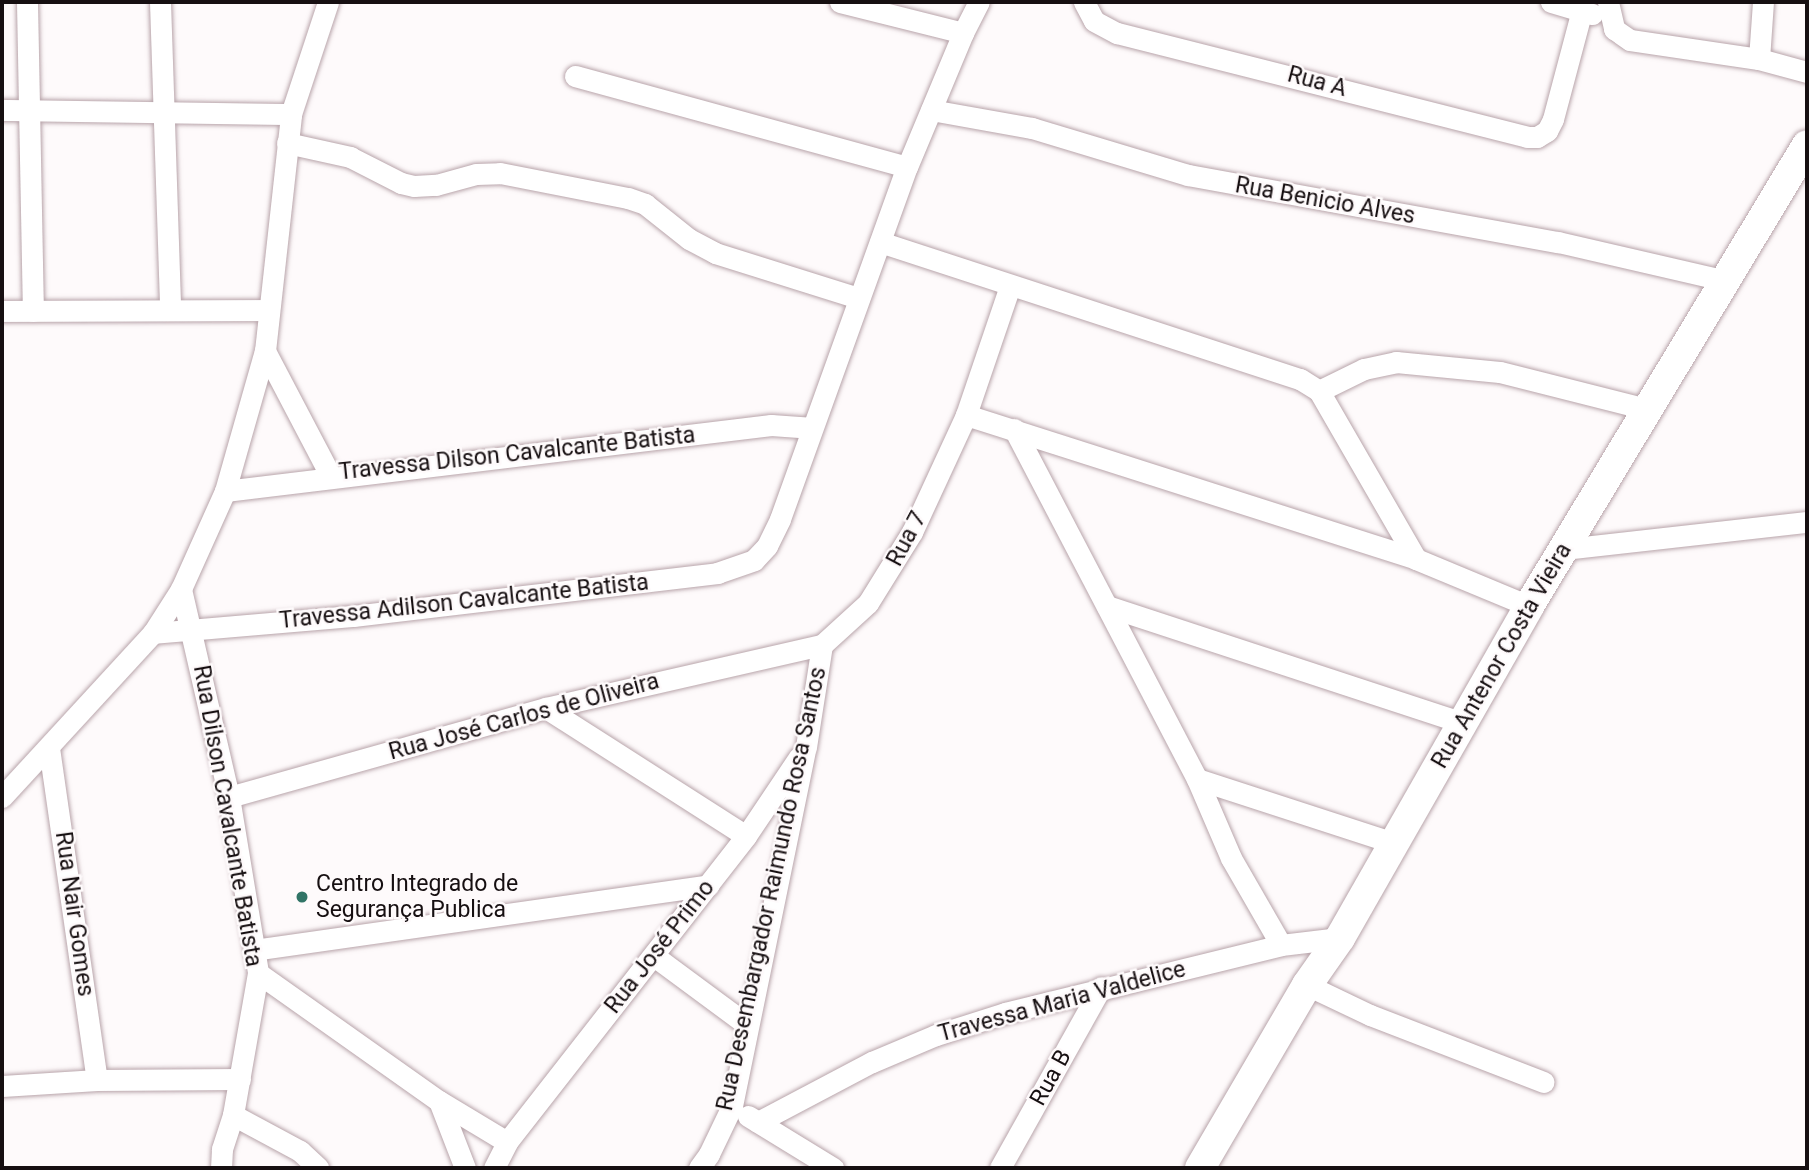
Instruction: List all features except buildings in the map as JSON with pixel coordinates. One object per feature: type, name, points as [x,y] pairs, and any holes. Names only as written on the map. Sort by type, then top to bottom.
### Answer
[{"type":"main road","name":"Rua Antenor Costa Vieira","points":[[1200,1168],[1307,985],[1340,938],[1529,606],[1723,280],[1807,145]]},
{"type":"street","points":[[27,2],[33,311]]},
{"type":"street","points":[[160,2],[170,310]]},
{"type":"street","points":[[2,797],[153,633],[181,589],[225,491],[265,351],[291,114],[327,2]]},
{"type":"street","points":[[839,2],[963,33]]},
{"type":"street","points":[[810,428],[906,167],[979,2]]},
{"type":"street","name":"Rua A","points":[[1084,2],[1094,21],[1117,33],[1527,137],[1537,137],[1547,131],[1553,119],[1582,10]]},
{"type":"street","points":[[1551,2],[1582,10],[1609,12],[1623,36],[1643,43],[1759,59],[1807,72]]},
{"type":"street","points":[[1759,59],[1763,2]]},
{"type":"street","points":[[575,76],[906,167]]},
{"type":"street","points":[[2,110],[29,108],[291,114]]},
{"type":"street","name":"Rua Benicio Alves","points":[[931,110],[1032,128],[1188,176],[1558,242],[1723,280]]},
{"type":"street","points":[[287,143],[350,157],[401,183],[414,186],[424,187],[475,174],[500,173],[628,198],[645,204],[689,239],[715,254],[859,298]]},
{"type":"street","points":[[880,242],[1010,286],[1273,368],[1319,391],[1416,559]]},
{"type":"street","name":"Rua 7","points":[[822,645],[868,603],[890,571],[966,415],[1010,286]]},
{"type":"street","points":[[2,311],[269,310]]},
{"type":"street","points":[[265,351],[330,475]]},
{"type":"street","points":[[1319,391],[1364,369],[1396,362],[1500,372],[1646,409]]},
{"type":"street","points":[[966,415],[1243,506],[1416,559],[1529,606]]},
{"type":"street","name":"Travessa Dilson Cavalcante Batista","points":[[225,491],[330,475],[518,456],[771,425],[810,428]]},
{"type":"street","name":"Travessa Adilson Cavalcante Batista","points":[[153,633],[354,616],[717,573],[744,566],[767,546],[780,519],[810,428]]},
{"type":"street","points":[[1014,429],[1197,779],[1231,858],[1281,945]]},
{"type":"street","points":[[1565,549],[1807,522]]},
{"type":"street","name":"Rua Dilson Cavalcante Batista","points":[[181,589],[229,797],[258,973],[233,1115],[222,1149],[221,1168]]},
{"type":"street","points":[[1107,606],[1462,723]]},
{"type":"street","name":"Rua José Carlos de Oliveira","points":[[229,797],[547,708],[822,645]]},
{"type":"street","name":"Rua Desembargador Raimundo Rosa Santos","points":[[699,1168],[709,1154],[732,1106],[746,1024],[806,747],[822,645]]},
{"type":"street","points":[[547,708],[746,836]]},
{"type":"street","name":"Rua José Primo","points":[[494,1168],[507,1142],[746,836],[806,747]]},
{"type":"street","name":"Rua Nair Gomes","points":[[49,748],[97,1080]]},
{"type":"street","points":[[1197,779],[1394,843]]},
{"type":"street","points":[[254,950],[708,885]]},
{"type":"street","name":"Travessa Maria Valdelice","points":[[758,1122],[872,1062],[936,1035],[1101,987],[1281,945],[1340,938]]},
{"type":"street","points":[[654,956],[746,1024]]},
{"type":"street","points":[[258,973],[439,1101],[507,1142]]},
{"type":"street","points":[[1307,985],[1370,1015],[1544,1082]]},
{"type":"street","name":"Rua B","points":[[1000,1168],[1101,987]]},
{"type":"street","points":[[2,1086],[97,1080],[240,1079]]},
{"type":"street","points":[[439,1101],[465,1168]]},
{"type":"street","points":[[732,1106],[833,1168]]},
{"type":"street","points":[[233,1115],[300,1151],[318,1168]]},
{"type":"place","name":"Centro Integrado de Segurança Publica","points":[[302,897]]}]
